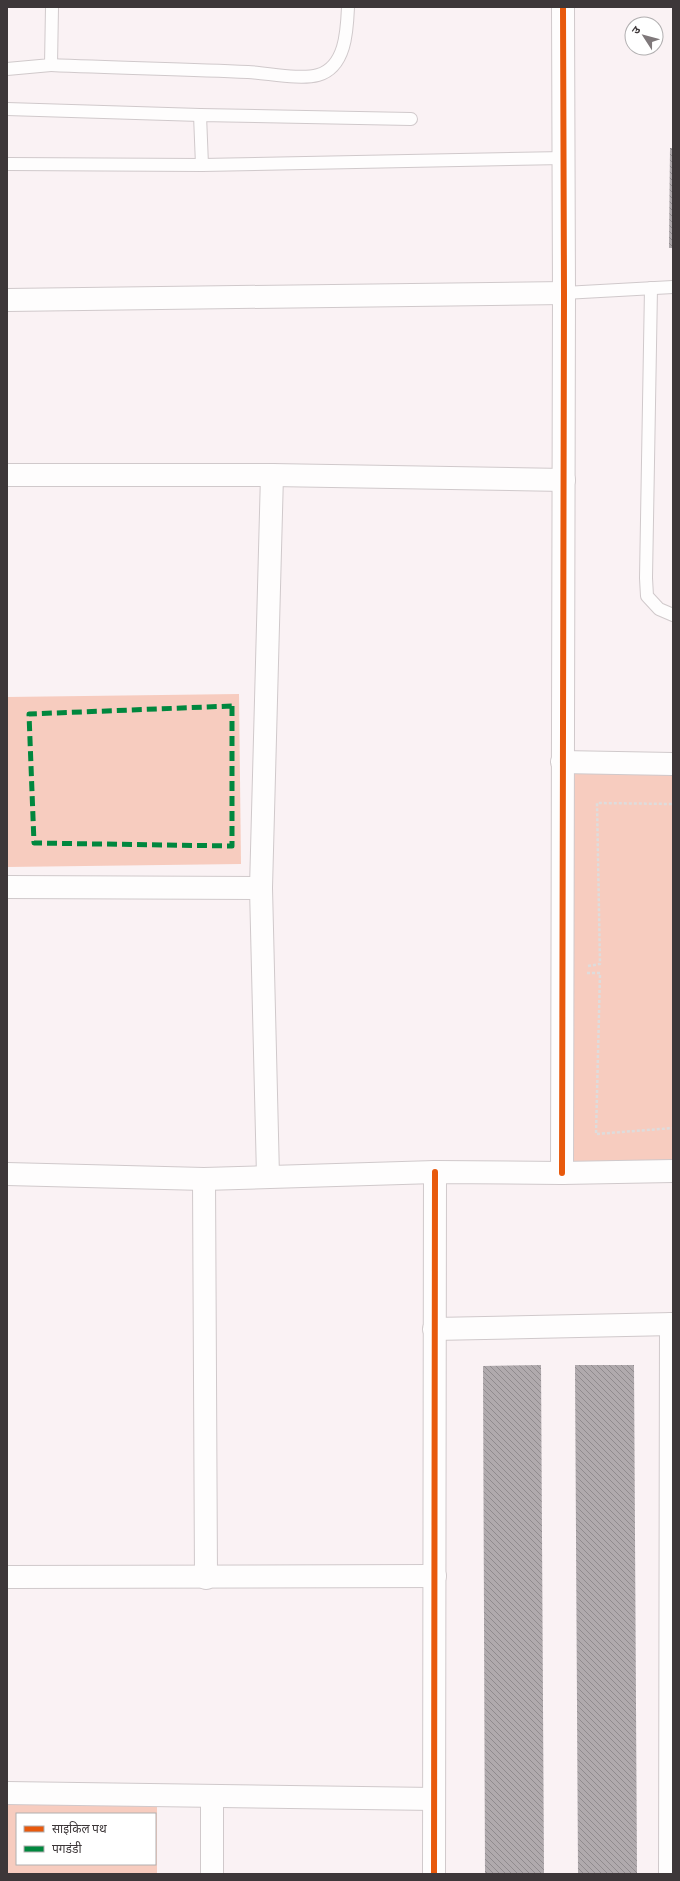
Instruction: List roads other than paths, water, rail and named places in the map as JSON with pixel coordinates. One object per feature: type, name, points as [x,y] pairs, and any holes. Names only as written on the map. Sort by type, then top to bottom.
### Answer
[{"type":"street","points":[[562,1173],[564,480],[563,7]]},
{"type":"street","points":[[7,300],[564,293]]},
{"type":"street","points":[[7,475],[272,475],[564,480]]},
{"type":"street","points":[[268,1176],[261,888],[272,475]]},
{"type":"street","points":[[562,762],[673,764]]},
{"type":"street","points":[[7,888],[261,888]]},
{"type":"street","points":[[7,1174],[204,1179],[435,1172],[562,1173],[673,1171]]},
{"type":"street","points":[[434,1874],[435,1172]]},
{"type":"street","points":[[204,1179],[206,1578]]},
{"type":"street","points":[[434,1329],[672,1324],[670,1874]]},
{"type":"street","points":[[7,1577],[206,1578],[435,1576]]},
{"type":"street","points":[[7,1793],[434,1799]]},
{"type":"street","points":[[212,1797],[212,1874]]},
{"type":"lane","points":[[51,65],[52,7]]},
{"type":"lane","points":[[7,69],[51,65],[250,72],[294,76],[319,75],[332,66],[341,52],[346,39],[348,7]]},
{"type":"lane","points":[[7,109],[200,115],[411,119]]},
{"type":"lane","points":[[200,115],[202,165]]},
{"type":"lane","points":[[7,164],[202,165],[564,158]]},
{"type":"lane","points":[[564,293],[673,287]]},
{"type":"lane","points":[[650,288],[647,596],[659,609],[673,615]]}]
